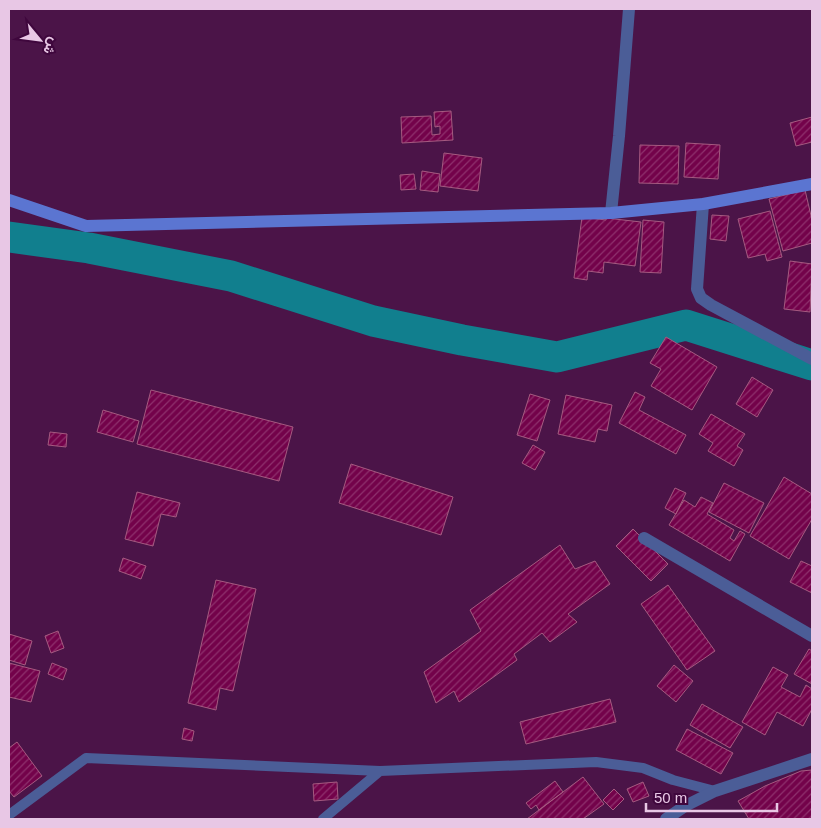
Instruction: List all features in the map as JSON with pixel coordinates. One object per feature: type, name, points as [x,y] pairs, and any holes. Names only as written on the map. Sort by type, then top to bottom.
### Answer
[{"type":"street","points":[[611,213],[629,9]]},
{"type":"street","points":[[9,200],[86,226],[611,213],[703,204],[812,187]]},
{"type":"street","points":[[703,204],[696,289],[701,298],[711,306],[812,359]]},
{"type":"street","points":[[644,538],[812,636]]},
{"type":"street","points":[[666,819],[686,813],[715,791],[812,759]]},
{"type":"lane","points":[[9,815],[86,758],[380,771],[596,762],[643,768],[673,780],[715,791]]},
{"type":"lane","points":[[323,819],[380,771]]},
{"type":"building","points":[[451,111],[453,140],[402,143],[401,117],[431,116],[432,135],[440,134],[440,126],[435,127],[434,112]]},
{"type":"building","points":[[812,117],[812,142],[796,146],[790,123]]},
{"type":"building","points":[[686,143],[720,145],[718,179],[684,177]]},
{"type":"building","points":[[640,145],[679,146],[678,184],[639,183]]},
{"type":"building","points":[[444,153],[482,158],[478,191],[440,186]]},
{"type":"building","points":[[422,171],[440,174],[438,192],[420,190]]},
{"type":"building","points":[[414,174],[416,189],[401,190],[400,175]]},
{"type":"building","points":[[805,190],[812,220],[812,243],[783,251],[769,199]]},
{"type":"building","points":[[770,211],[782,257],[767,261],[765,254],[748,258],[738,219]]},
{"type":"building","points":[[712,215],[729,216],[726,241],[710,239]]},
{"type":"building","points":[[582,217],[641,222],[635,266],[604,262],[603,273],[588,271],[587,280],[574,278]]},
{"type":"building","points":[[643,220],[664,222],[661,273],[640,272]]},
{"type":"building","points":[[790,261],[812,264],[810,312],[784,309]]},
{"type":"building","points":[[666,337],[717,367],[692,410],[651,386],[661,369],[650,363]]},
{"type":"building","points":[[752,377],[773,390],[757,417],[736,404]]},
{"type":"building","points":[[151,390],[293,427],[279,481],[137,444]]},
{"type":"building","points":[[635,392],[645,397],[639,410],[686,435],[676,454],[619,423]]},
{"type":"building","points":[[530,394],[550,400],[537,441],[517,435]]},
{"type":"building","points":[[566,395],[612,405],[607,431],[598,429],[595,442],[558,434]]},
{"type":"building","points":[[103,410],[139,421],[133,442],[97,432]]},
{"type":"building","points":[[711,414],[745,434],[737,446],[743,450],[734,466],[708,451],[713,443],[699,434]]},
{"type":"building","points":[[50,432],[67,434],[66,447],[48,445]]},
{"type":"building","points":[[533,445],[545,452],[535,470],[522,463]]},
{"type":"building","points":[[351,464],[453,497],[441,535],[339,503]]},
{"type":"building","points":[[784,477],[812,494],[812,519],[789,559],[750,536]]},
{"type":"building","points":[[724,483],[764,503],[749,533],[709,512]]},
{"type":"building","points":[[675,488],[686,493],[676,514],[665,508]]},
{"type":"building","points":[[137,492],[180,503],[176,517],[161,514],[153,546],[125,539]]},
{"type":"building","points":[[701,497],[713,503],[707,514],[734,530],[730,538],[734,541],[740,531],[745,534],[730,561],[669,525],[684,500],[695,507]]},
{"type":"building","points":[[633,529],[668,564],[651,581],[616,546]]},
{"type":"building","points":[[560,545],[575,569],[595,561],[610,584],[568,614],[577,622],[550,642],[542,633],[514,654],[517,660],[459,702],[454,691],[436,703],[424,672],[481,631],[470,610]]},
{"type":"building","points":[[123,558],[146,566],[141,579],[119,571]]},
{"type":"building","points":[[801,561],[812,566],[812,593],[790,582]]},
{"type":"building","points":[[216,580],[256,589],[233,691],[220,688],[216,710],[188,703]]},
{"type":"building","points":[[668,585],[715,651],[687,670],[641,604]]},
{"type":"building","points":[[58,631],[64,648],[51,653],[45,636]]},
{"type":"building","points":[[9,634],[32,641],[25,665],[9,660]]},
{"type":"building","points":[[809,649],[812,651],[812,684],[794,674]]},
{"type":"building","points":[[9,663],[40,671],[31,702],[9,697]]},
{"type":"building","points":[[52,663],[67,669],[63,680],[48,674]]},
{"type":"building","points":[[674,665],[693,681],[676,702],[657,686]]},
{"type":"building","points":[[773,667],[788,675],[781,687],[800,697],[806,685],[812,689],[812,709],[803,726],[777,712],[765,735],[742,722]]},
{"type":"building","points":[[610,699],[616,722],[526,744],[520,722]]},
{"type":"building","points":[[702,704],[743,727],[730,748],[690,725]]},
{"type":"building","points":[[184,728],[194,731],[192,741],[182,739]]},
{"type":"building","points":[[687,729],[733,753],[721,774],[676,750]]},
{"type":"building","points":[[17,742],[42,776],[14,797],[9,791],[9,748]]},
{"type":"building","points":[[812,770],[812,819],[749,819],[738,801],[765,786],[801,771]]},
{"type":"building","points":[[583,777],[604,804],[583,819],[527,819]]},
{"type":"building","points":[[555,781],[563,792],[539,810],[536,805],[531,809],[526,803]]},
{"type":"building","points":[[337,782],[338,799],[314,801],[313,784]]},
{"type":"building","points":[[643,782],[649,796],[633,802],[627,789]]},
{"type":"building","points":[[614,789],[624,799],[613,810],[603,800]]},
{"type":"waterway","points":[[9,237],[89,248],[231,276],[373,321],[462,340],[557,357],[686,325],[812,365]]}]
